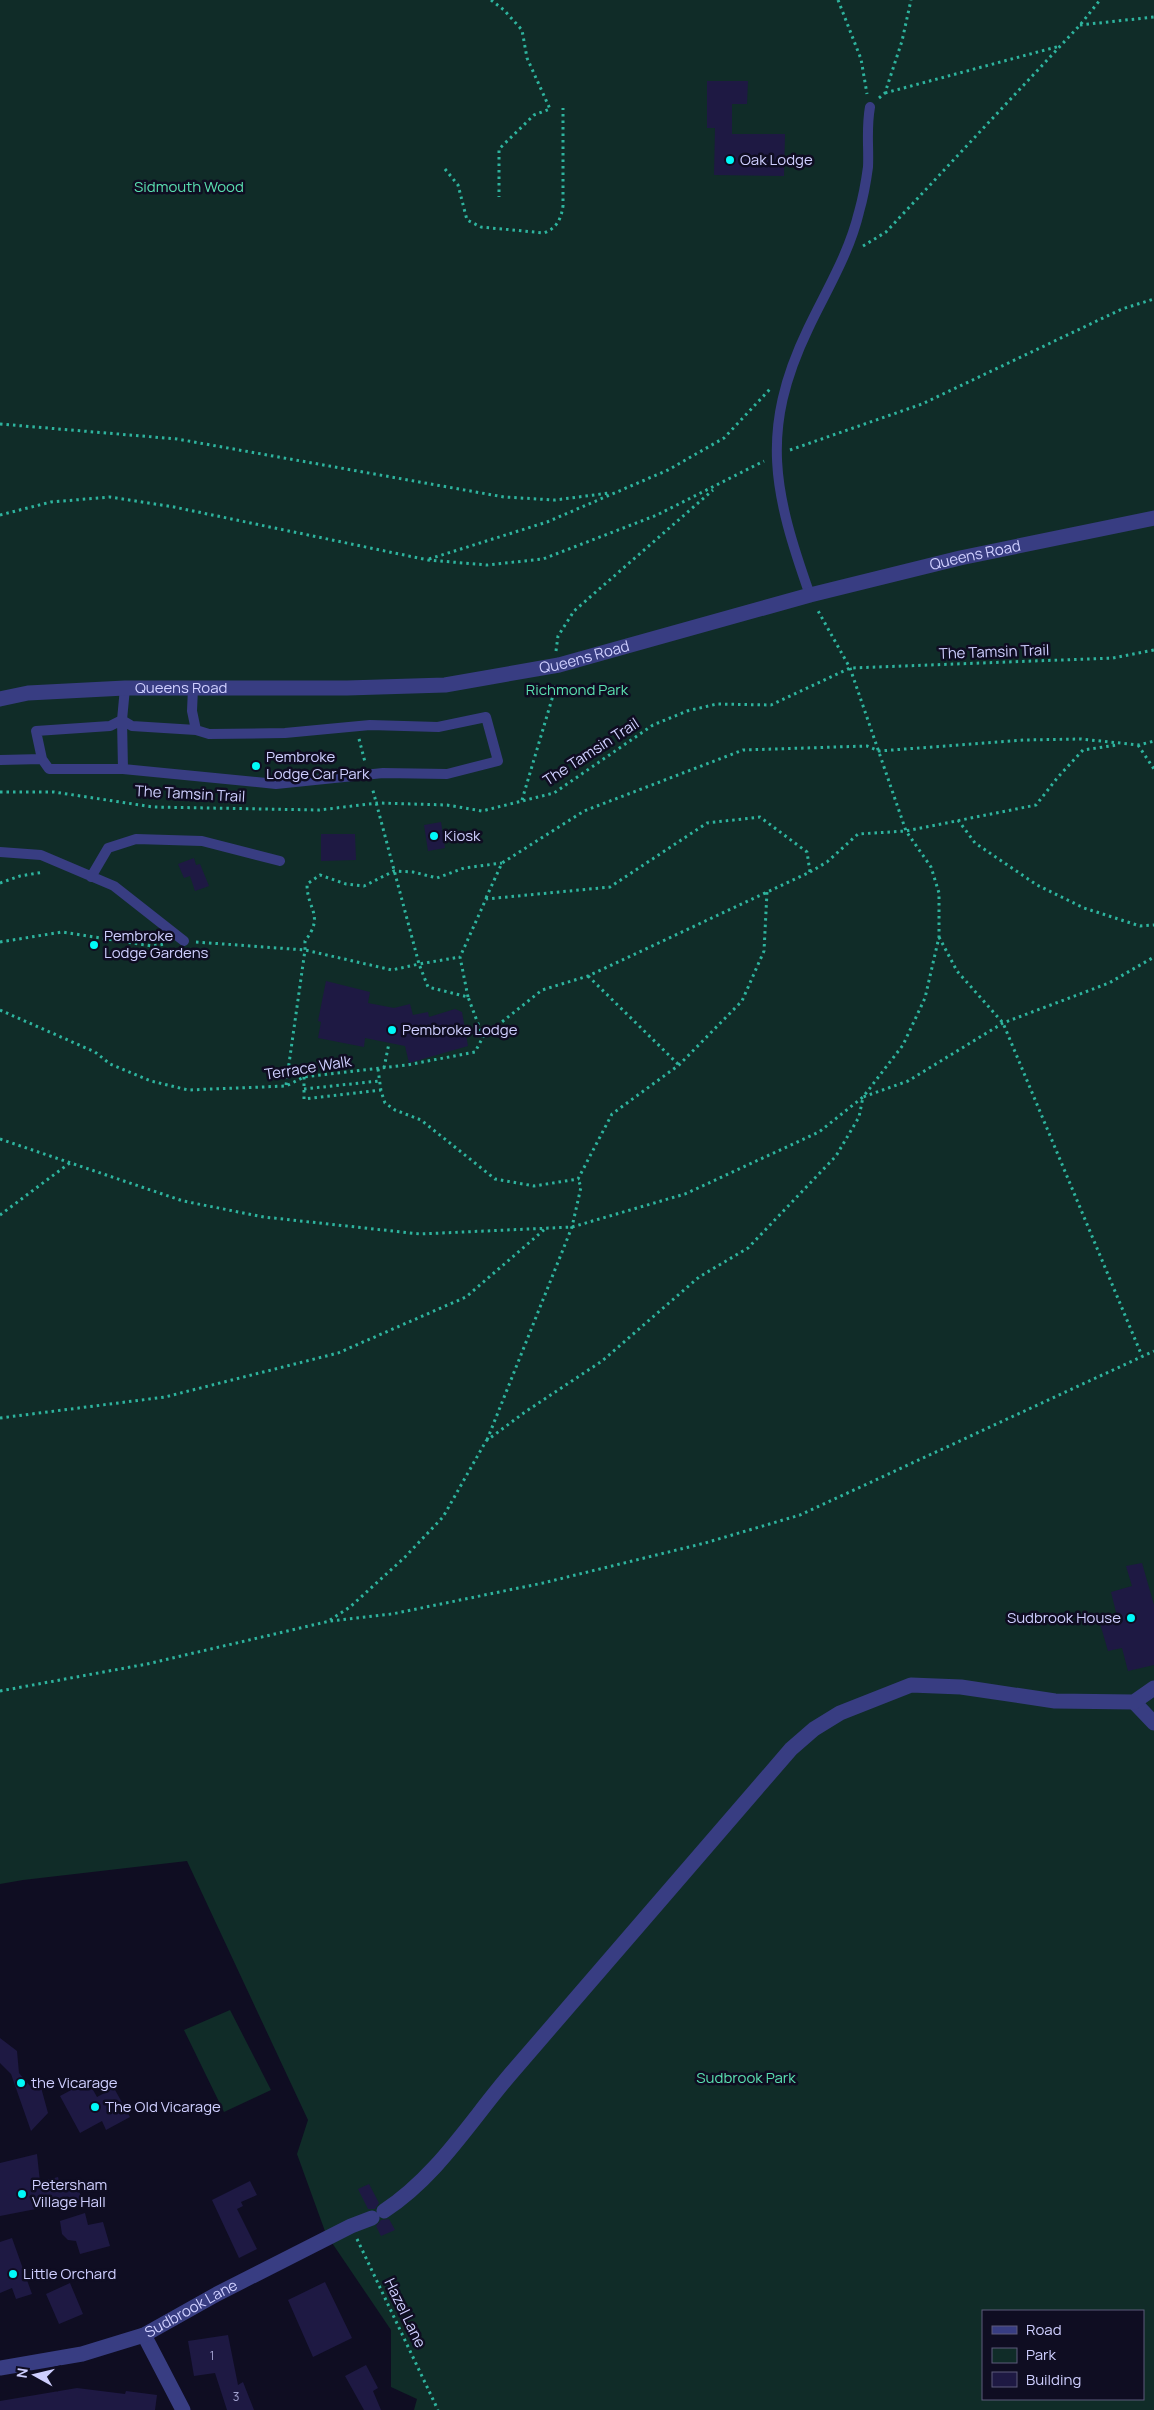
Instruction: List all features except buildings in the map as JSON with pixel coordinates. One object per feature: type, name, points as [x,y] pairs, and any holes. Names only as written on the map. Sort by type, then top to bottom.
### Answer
[{"type":"street","name":"Queens Road","points":[[0,699],[28,693],[125,688],[347,688],[445,685],[559,665],[810,595],[960,558],[1154,518]]},
{"type":"street","name":"Sudbrook Lane","points":[[0,2368],[82,2354],[144,2335],[217,2294],[378,2214],[406,2197],[430,2175],[511,2072],[792,1749],[814,1729],[840,1713],[911,1685],[961,1687],[1055,1701],[1134,1702]]},
{"type":"street","points":[[1154,1688],[1134,1702],[1154,1723]]},
{"type":"street","points":[[144,2335],[183,2410]]},
{"type":"lane","points":[[810,595],[788,530],[780,499],[775,455],[779,409],[790,368],[844,259],[859,212],[868,167],[866,127],[870,107]]},
{"type":"lane","points":[[123,769],[122,720],[125,688]]},
{"type":"lane","points":[[193,688],[192,711],[196,730]]},
{"type":"lane","points":[[486,717],[498,761],[447,774],[369,775],[276,784],[123,769],[49,769],[42,759],[36,731],[110,726],[122,720],[132,726],[196,730],[209,734],[285,733],[370,725],[438,727],[486,717]]},
{"type":"lane","points":[[0,760],[42,759]]},
{"type":"lane","points":[[91,877],[108,848],[136,839],[202,841],[280,861]]},
{"type":"lane","points":[[0,852],[41,855],[114,886],[184,941]]},
{"type":"path","points":[[491,0],[504,10],[522,30],[527,58],[550,109],[534,115],[499,149],[499,197]]},
{"type":"path","points":[[838,0],[861,59],[870,107]]},
{"type":"path","points":[[885,93],[902,41],[911,0]]},
{"type":"path","points":[[844,259],[886,232],[1061,46],[1100,0]]},
{"type":"path","points":[[1080,25],[1154,17]]},
{"type":"path","points":[[870,107],[885,93],[1061,46]]},
{"type":"path","points":[[445,169],[458,185],[467,220],[481,227],[544,233],[552,230],[561,218],[563,206],[563,108]]},
{"type":"path","points":[[0,515],[51,502],[110,497],[174,507],[428,560],[487,565],[543,559],[657,515],[775,455],[922,404],[1122,310],[1154,299]]},
{"type":"path","points":[[428,560],[547,522],[610,493],[668,470],[724,438],[790,368]]},
{"type":"path","points":[[0,424],[177,439],[504,496],[555,500],[610,493]]},
{"type":"path","points":[[522,801],[555,684],[562,677],[556,650],[558,636],[574,611],[717,486]]},
{"type":"path","points":[[0,1139],[182,1201],[264,1216],[420,1234],[572,1227],[685,1194],[819,1132],[863,1098],[903,1045],[925,998],[939,937],[939,893],[931,866],[906,831],[850,668],[810,595]]},
{"type":"path","name":"The Tamsin Trail","points":[[0,792],[54,792],[153,807],[319,810],[378,803],[447,805],[482,811],[554,793],[653,725],[687,711],[717,704],[771,705],[850,668],[1112,658],[1154,650]]},
{"type":"path","points":[[355,727],[378,803],[419,964],[428,987],[468,997]]},
{"type":"path","points":[[286,1086],[305,941],[311,933],[316,920],[307,892],[307,884],[320,875],[346,884],[364,886],[394,871],[413,872],[437,878],[464,868],[502,863],[584,812],[743,750],[867,746],[879,751],[1024,740],[1081,740],[1139,745]]},
{"type":"path","points":[[502,863],[460,957],[468,997],[483,1038],[542,990],[588,976],[810,872],[827,862],[858,834],[906,831],[1036,805],[1083,750],[1108,745],[1139,745],[1154,741]]},
{"type":"path","points":[[1139,745],[1154,770]]},
{"type":"path","points":[[486,898],[610,888],[707,823],[760,817],[807,852],[810,872]]},
{"type":"path","points":[[958,820],[975,843],[1037,884],[1084,908],[1140,926],[1154,925]]},
{"type":"path","points":[[0,883],[20,876],[70,868]]},
{"type":"path","points":[[330,1620],[350,1607],[398,1564],[443,1517],[486,1441],[572,1227],[581,1187],[578,1179],[612,1114],[679,1065],[742,1002],[764,951],[767,892]]},
{"type":"path","points":[[0,942],[62,932],[152,946],[184,941],[305,950],[392,970],[460,957]]},
{"type":"path","points":[[939,937],[957,971],[1002,1023],[1142,1357]]},
{"type":"path","points":[[863,1098],[908,1081],[1002,1023],[1109,983],[1154,956]]},
{"type":"path","points":[[588,976],[679,1065]]},
{"type":"path","name":"Terrace Walk","points":[[0,1010],[95,1052],[110,1064],[151,1081],[188,1090],[286,1086],[304,1077],[378,1069],[475,1052],[483,1038]]},
{"type":"path","points":[[384,1068],[389,1043]]},
{"type":"path","points":[[378,1069],[385,1103],[395,1110],[422,1120],[495,1178],[534,1186],[578,1179]]},
{"type":"path","points":[[304,1077],[304,1100],[381,1090]]},
{"type":"path","points":[[304,1089],[379,1080]]},
{"type":"path","points":[[486,1441],[525,1412],[602,1362],[699,1277],[748,1248],[836,1156],[859,1117],[863,1098]]},
{"type":"path","points":[[0,1215],[71,1162]]},
{"type":"path","points":[[0,1418],[165,1396],[338,1353],[466,1297],[545,1228]]},
{"type":"path","points":[[0,1691],[148,1664],[330,1620],[392,1614],[543,1583],[705,1543],[800,1515],[1154,1351]]},
{"type":"path","name":"Hazel Lane","points":[[351,2226],[438,2410]]},
{"type":"green space","name":"Richmond Park","points":[[0,0],[1154,0],[1154,2410],[414,2410],[417,2399],[391,2387],[391,2330],[326,2234],[297,2154],[308,2120],[187,1861],[0,1884]]},
{"type":"green space","points":[[230,2010],[271,2090],[224,2112],[184,2030]]},
{"type":"place","name":"Oak Lodge","points":[[730,160]]},
{"type":"place","name":"Pembroke Lodge Car Park","points":[[256,766]]},
{"type":"place","name":"Kiosk","points":[[434,836]]},
{"type":"place","name":"Pembroke Lodge Gardens","points":[[94,945]]},
{"type":"place","name":"Pembroke Lodge","points":[[392,1030]]},
{"type":"place","name":"Sudbrook House","points":[[1131,1618]]},
{"type":"place","name":"the Vicarage","points":[[21,2083]]},
{"type":"place","name":"The Old Vicarage","points":[[95,2107]]},
{"type":"place","name":"Petersham Village Hall","points":[[22,2194]]},
{"type":"place","name":"Little Orchard","points":[[13,2274]]},
{"type":"park label","name":"Sidmouth Wood","points":[[189,187]]},
{"type":"park label","name":"Sudbrook Park","points":[[746,2078]]}]
